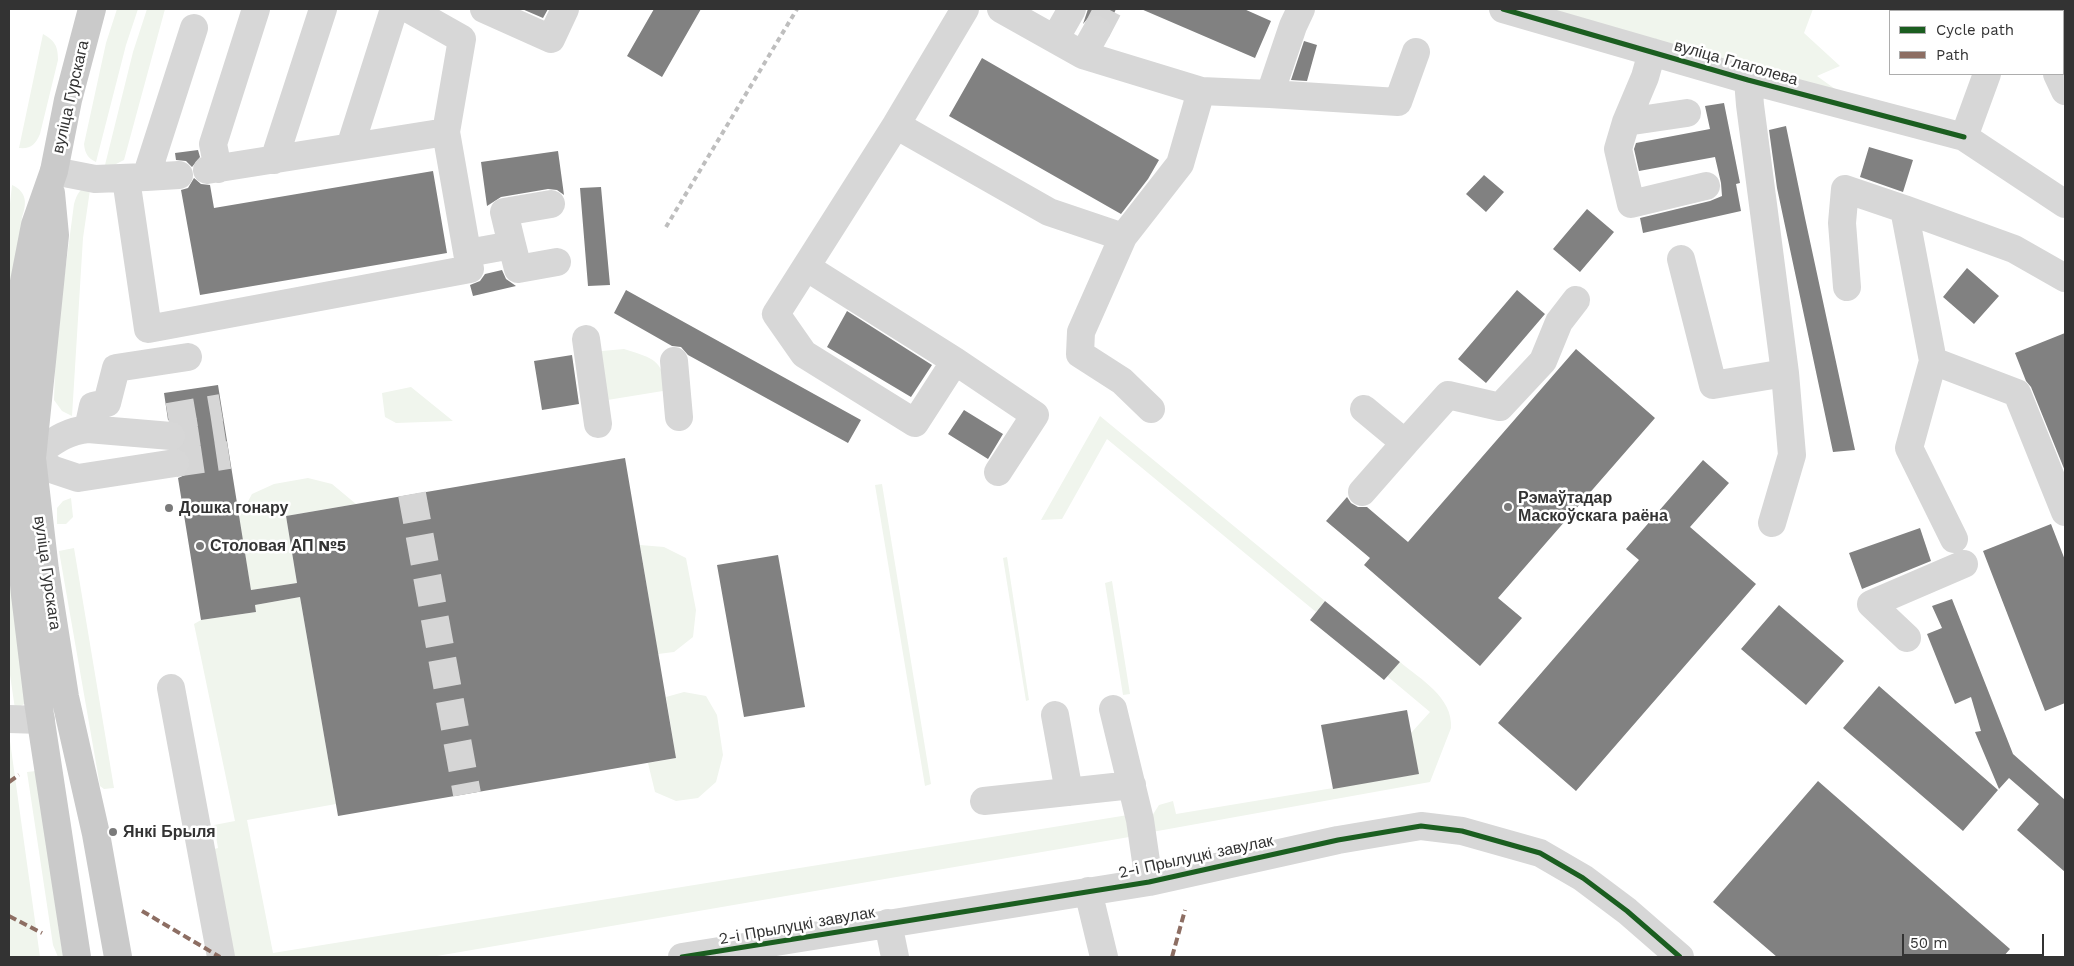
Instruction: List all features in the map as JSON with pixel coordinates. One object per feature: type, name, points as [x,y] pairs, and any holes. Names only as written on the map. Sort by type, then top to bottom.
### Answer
[{"type":"main road","name":"вуліца Гурскага","points":[[77,957],[41,720],[25,595],[13,406],[23,287],[35,225],[52,178],[68,100],[92,9]]},
{"type":"main road","name":"вуліца Гурскага","points":[[18,463],[46,570],[65,697],[96,834],[118,957]]},
{"type":"street","points":[[256,9],[213,144],[213,169],[446,132]]},
{"type":"street","points":[[274,160],[323,9]]},
{"type":"street","points":[[350,147],[394,9]]},
{"type":"street","points":[[194,28],[136,178],[148,329],[470,269],[446,132],[462,39],[409,9]]},
{"type":"street","points":[[484,9],[551,39],[565,9]]},
{"type":"street","points":[[955,362],[914,423],[804,354],[776,314],[896,125],[965,9]]},
{"type":"street","points":[[1000,9],[1083,55],[1201,91],[1398,102],[1416,52]]},
{"type":"street","points":[[1055,39],[1072,9]]},
{"type":"street","points":[[1270,94],[1293,26],[1301,9]]},
{"type":"street","name":"вуліца Глаголева","points":[[1503,9],[1748,80],[1964,137],[2065,204]]},
{"type":"street","points":[[1083,55],[1097,30]]},
{"type":"street","points":[[1652,52],[1645,77],[1626,122],[1618,149],[1631,204],[1706,186]]},
{"type":"street","points":[[1964,137],[1987,75]]},
{"type":"street","points":[[2057,75],[2065,91]]},
{"type":"street","points":[[1748,80],[1786,373],[1792,455],[1772,523]]},
{"type":"street","points":[[1151,409],[1122,381],[1080,354],[1081,332],[1123,237],[1180,164],[1201,91]]},
{"type":"street","points":[[1626,122],[1687,113]]},
{"type":"street","points":[[896,125],[1049,212],[1123,237]]},
{"type":"street","points":[[52,178],[95,179],[179,175]]},
{"type":"street","points":[[1847,287],[1842,223],[1845,190],[1904,209],[2014,249],[2065,278]]},
{"type":"street","points":[[552,204],[504,212],[518,269],[557,262]]},
{"type":"street","points":[[1904,209],[1933,361],[1909,448],[1959,551],[1871,604],[1907,638]]},
{"type":"street","points":[[468,254],[512,246]]},
{"type":"street","points":[[1681,258],[1713,385],[1786,373]]},
{"type":"street","points":[[806,267],[1035,415],[998,472]]},
{"type":"street","points":[[1362,492],[1448,395],[1500,407],[1543,361],[1559,322],[1576,300]]},
{"type":"street","points":[[586,338],[598,424]]},
{"type":"street","points":[[88,429],[93,406],[107,403],[116,368],[188,357]]},
{"type":"street","points":[[674,361],[679,417]]},
{"type":"street","points":[[1933,361],[2017,393],[2065,512]]},
{"type":"street","points":[[1364,409],[1405,443]]},
{"type":"street","points":[[88,429],[127,433],[172,441],[133,470],[96,476],[78,478],[54,470],[18,463],[52,440],[75,430],[88,429]]},
{"type":"street","points":[[96,476],[127,433]]},
{"type":"street","points":[[171,688],[221,957]]},
{"type":"street","points":[[1113,709],[1140,820],[1149,882]]},
{"type":"street","points":[[1055,715],[1069,792]]},
{"type":"street","points":[[9,719],[41,720]]},
{"type":"street","points":[[984,802],[1132,785]]},
{"type":"street","name":"2-і Прылуцкі завулак","points":[[691,957],[727,954],[888,923],[1149,882],[1338,840],[1421,826],[1482,836],[1540,853],[1584,878],[1627,911],[1680,957]]},
{"type":"street","points":[[1088,891],[1104,957]]},
{"type":"street","points":[[888,923],[895,957]]},
{"type":"shaded area","points":[[117,9],[138,9],[126,45],[96,162],[87,155],[84,144],[106,43]]},
{"type":"shaded area","points":[[147,9],[165,9],[124,160],[112,166],[105,165],[133,52]]},
{"type":"shaded area","points":[[1528,9],[1813,9],[1804,33],[1840,66],[1817,76],[1860,107]]},
{"type":"shaded area","points":[[43,34],[55,44],[58,60],[40,134],[32,146],[19,148]]},
{"type":"shaded area","points":[[91,183],[83,238],[72,416],[62,411],[54,400],[56,341],[74,204],[80,191]]},
{"type":"shaded area","points":[[12,185],[21,191],[25,207],[22,217],[9,332],[9,213]]},
{"type":"shaded area","points":[[624,349],[654,361],[659,366],[669,390],[589,403],[580,353]]},
{"type":"shaded area","points":[[411,387],[453,421],[396,423],[385,417],[382,393]]},
{"type":"shaded area","points":[[1100,416],[1325,601],[1316,612],[1107,439],[1062,519],[1041,520]]},
{"type":"shaded area","points":[[308,478],[332,484],[356,504],[286,516],[297,583],[251,590],[239,518],[252,494],[274,484]]},
{"type":"shaded area","points":[[882,484],[931,784],[925,786],[875,485]]},
{"type":"shaded area","points":[[71,498],[73,517],[66,524],[57,524],[57,508],[63,501]]},
{"type":"shaded area","points":[[640,545],[664,547],[686,558],[696,610],[693,637],[674,652],[658,654]]},
{"type":"shaded area","points":[[74,548],[114,788],[104,789],[100,786],[59,551]]},
{"type":"shaded area","points":[[1007,557],[1029,700],[1026,701],[1003,558]]},
{"type":"shaded area","points":[[9,569],[28,702],[15,709],[9,668]]},
{"type":"shaded area","points":[[1112,581],[1130,694],[1123,695],[1105,583]]},
{"type":"shaded area","points":[[300,597],[336,804],[247,820],[273,953],[1128,815],[1135,836],[431,957],[231,957],[210,850],[218,848],[214,825],[235,821],[194,624],[201,620],[256,612],[255,605]]},
{"type":"shaded area","points":[[1400,662],[1434,690],[1447,707],[1450,717],[1451,728],[1430,782],[1152,832],[1150,819],[1159,805],[1173,801],[1176,814],[1418,774],[1411,733],[1430,712],[1387,676]]},
{"type":"shaded area","points":[[684,692],[706,696],[717,715],[723,755],[716,782],[698,798],[676,801],[655,792],[648,763],[676,758],[666,697]]},
{"type":"shaded area","points":[[9,734],[40,957],[9,957]]},
{"type":"shaded area","points":[[36,771],[63,957],[58,957],[53,945],[27,772]]},
{"type":"building","points":[[522,9],[548,9],[543,18]]},
{"type":"building","points":[[654,9],[701,9],[662,77],[627,56]]},
{"type":"building","points":[[1088,9],[1116,9],[1110,22],[1104,16],[1096,14],[1089,17],[1083,24]]},
{"type":"building","points":[[1141,9],[1244,9],[1271,21],[1255,58]]},
{"type":"building","points":[[1304,41],[1317,45],[1307,81],[1291,80]]},
{"type":"building","points":[[982,58],[1159,160],[1148,179],[1121,214],[949,116]]},
{"type":"building","points":[[1724,103],[1740,183],[1736,184],[1741,211],[1643,233],[1640,218],[1710,201],[1722,196],[1721,183],[1715,157],[1639,171],[1634,149],[1636,143],[1710,129],[1705,106]]},
{"type":"building","points":[[1786,126],[1855,450],[1833,452],[1777,188],[1769,130]]},
{"type":"building","points":[[1869,147],[1913,160],[1903,192],[1860,177]]},
{"type":"building","points":[[198,150],[200,157],[192,167],[186,161],[176,160],[175,153]]},
{"type":"building","points":[[558,151],[564,195],[557,190],[548,189],[501,197],[487,206],[481,162]]},
{"type":"building","points":[[433,171],[447,253],[200,295],[181,190],[188,188],[194,178],[201,184],[210,185],[214,208]]},
{"type":"building","points":[[1484,175],[1504,192],[1486,212],[1466,194]]},
{"type":"building","points":[[601,187],[610,285],[588,286],[580,188]]},
{"type":"building","points":[[1587,209],[1614,232],[1580,272],[1553,249]]},
{"type":"building","points":[[1967,268],[1999,296],[1974,324],[1943,297]]},
{"type":"building","points":[[502,270],[506,279],[516,286],[473,296],[470,285],[480,281],[485,274]]},
{"type":"building","points":[[626,290],[861,420],[848,443],[688,355],[681,347],[672,346],[614,313]]},
{"type":"building","points":[[1517,290],[1545,314],[1486,383],[1458,359]]},
{"type":"building","points":[[847,311],[932,365],[911,397],[827,347]]},
{"type":"building","points":[[2065,333],[2065,471],[2015,353]]},
{"type":"building","name":"Рэмаўтадар Маскоўскага раёна","points":[[1576,349],[1655,418],[1498,598],[1522,618],[1480,666],[1364,565],[1370,558],[1326,521],[1347,497],[1351,503],[1358,507],[1367,507],[1408,542]]},
{"type":"building","points":[[572,355],[579,404],[542,410],[534,361]]},
{"type":"building","points":[[218,385],[251,590],[297,583],[286,516],[625,458],[676,758],[338,816],[300,597],[255,605],[256,612],[201,620],[178,478],[185,475],[190,468],[187,454],[180,448],[187,437],[185,430],[180,424],[168,420],[164,393]]},
{"type":"building","points":[[964,410],[1003,434],[988,459],[948,434]]},
{"type":"building","points":[[1703,460],[1729,483],[1690,527],[1756,584],[1576,791],[1498,723],[1639,560],[1626,549]]},
{"type":"building","points":[[2051,524],[2065,560],[2065,703],[2045,711],[1983,551]]},
{"type":"building","points":[[1920,528],[1931,561],[1862,589],[1849,553]]},
{"type":"building","points":[[778,555],[805,707],[744,717],[717,565]]},
{"type":"building","points":[[1952,599],[2013,754],[2065,800],[2065,872],[2017,830],[2039,804],[2009,778],[1999,789],[1975,732],[1981,731],[1971,697],[1955,704],[1927,634],[1942,628],[1932,606]]},
{"type":"building","points":[[1325,601],[1400,662],[1384,680],[1310,620]]},
{"type":"building","points":[[1779,605],[1844,661],[1806,705],[1741,649]]},
{"type":"building","points":[[1879,686],[1998,790],[1963,831],[1843,728]]},
{"type":"building","points":[[1407,710],[1419,774],[1333,789],[1321,725]]},
{"type":"building","points":[[1818,781],[2010,949],[2003,957],[1777,957],[1713,902]]},
{"type":"tunnel","points":[[1097,30],[1108,9]]},
{"type":"tunnel","points":[[168,417],[221,408]]},
{"type":"tunnel","points":[[171,436],[224,428]]},
{"type":"tunnel","points":[[175,463],[229,455]]},
{"type":"tunnel","points":[[412,494],[467,794]]},
{"type":"railway","points":[[666,227],[797,9]]},
{"type":"marked path","points":[[9,782],[19,775]]},
{"type":"marked path","points":[[1172,957],[1185,910]]},
{"type":"marked path","points":[[142,911],[220,957]]},
{"type":"marked path","points":[[9,916],[42,933]]},
{"type":"cycle path","points":[[1503,9],[1748,80],[1964,137]]},
{"type":"cycle path","points":[[682,957],[1149,882],[1338,840],[1421,826],[1462,831],[1540,853],[1583,878],[1627,911],[1680,957]]},
{"type":"place","name":"Рэмаўтадар Маскоўскага раёна","points":[[1508,507]]},
{"type":"place","name":"Дошка гонару","points":[[169,508]]},
{"type":"place","name":"Столовая АП №5","points":[[200,546]]},
{"type":"place","name":"Янкі Брыля","points":[[113,832]]}]
